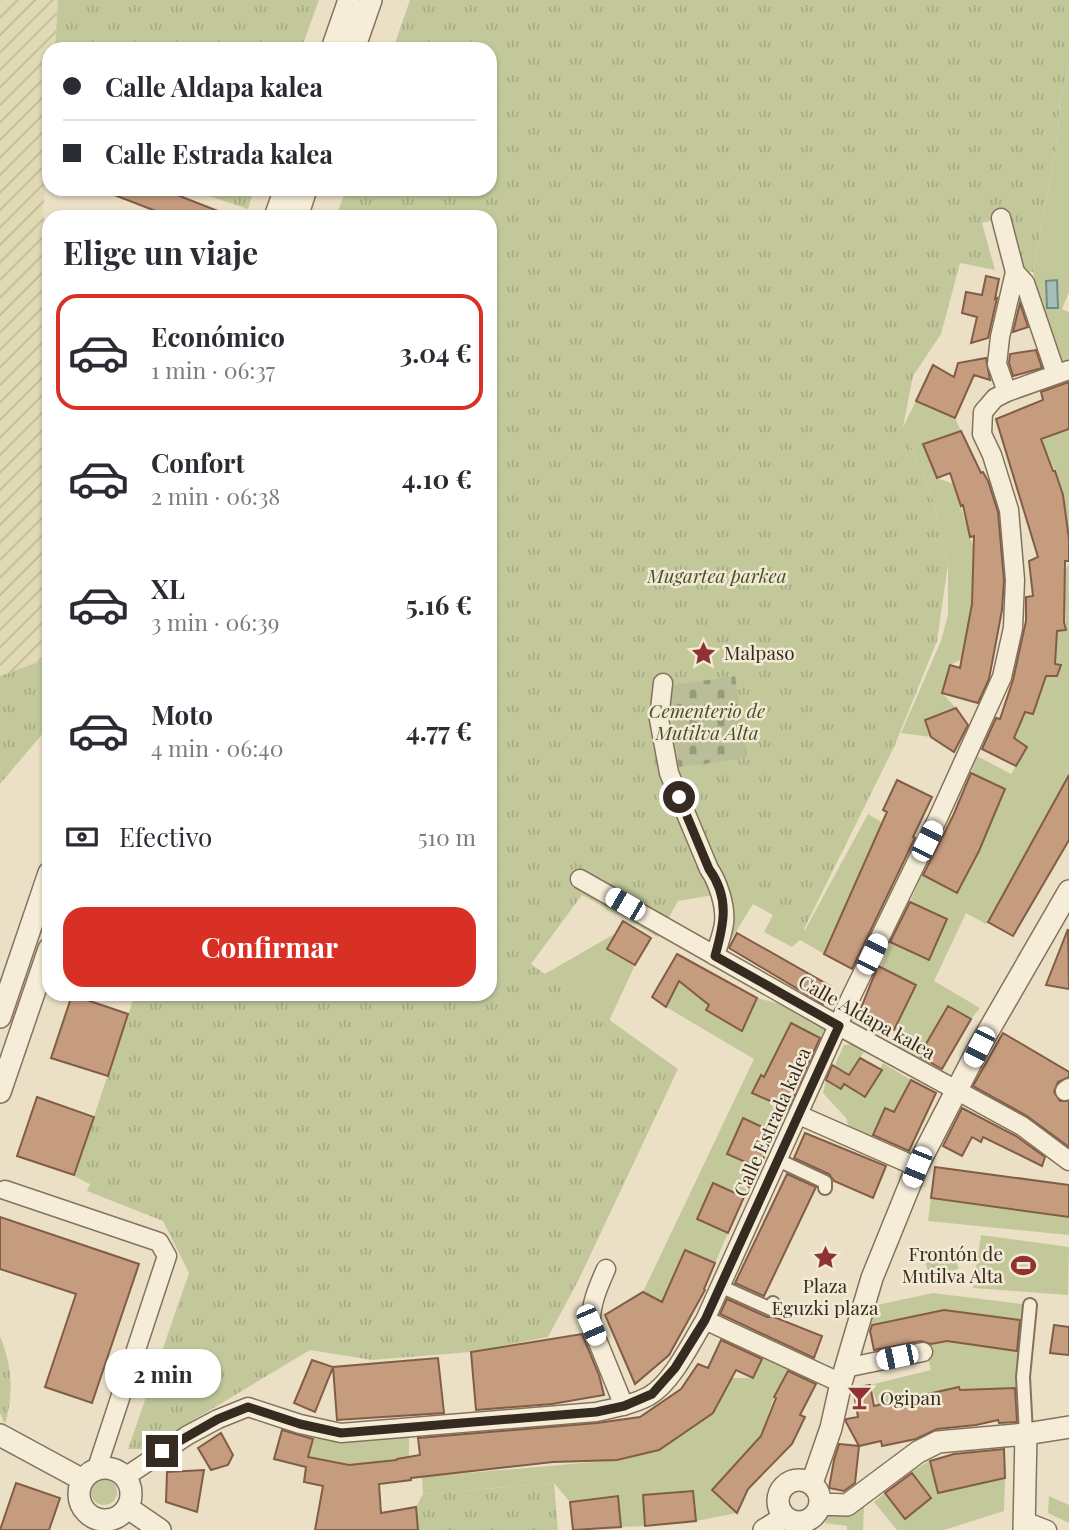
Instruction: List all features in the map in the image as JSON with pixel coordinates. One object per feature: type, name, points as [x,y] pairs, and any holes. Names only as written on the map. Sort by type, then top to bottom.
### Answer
[{"type":"street","points":[[334,42],[349,0]]},
{"type":"street","points":[[356,42],[371,0]]},
{"type":"street","points":[[1001,218],[1015,272],[1024,283],[1062,372]]},
{"type":"street","points":[[1007,391],[997,364],[1015,272]]},
{"type":"street","name":"Calle Estrada kalea","points":[[125,1477],[187,1435],[248,1407],[300,1424],[341,1433],[596,1412],[628,1405],[652,1394],[675,1368],[705,1320],[1002,677],[1013,628],[1015,580],[1009,510],[992,455],[982,434],[983,412],[995,398],[1007,391],[1062,372]]},
{"type":"street","points":[[663,683],[659,719],[669,774],[709,869],[715,877],[723,904],[724,922],[715,956]]},
{"type":"street","name":"Calle Aldapa kalea","points":[[580,879],[1022,1126],[1069,1161]]},
{"type":"street","points":[[812,1483],[831,1428],[843,1376],[872,1278],[917,1167],[979,1047],[1069,891]]},
{"type":"street","points":[[0,1017],[42,894]]},
{"type":"street","points":[[0,1091],[42,969]]},
{"type":"street","points":[[799,1115],[917,1167]]},
{"type":"street","points":[[778,1160],[825,1182],[825,1188]]},
{"type":"street","points":[[0,1435],[90,1474],[114,1469],[125,1477],[131,1492],[128,1508],[107,1525],[91,1516],[81,1503],[80,1487],[90,1474],[167,1256],[159,1242],[5,1190]]},
{"type":"street","points":[[606,1269],[595,1294],[590,1315],[599,1322],[628,1405]]},
{"type":"street","points":[[720,1286],[771,1308],[773,1303]]},
{"type":"street","points":[[1030,1305],[1023,1377],[1026,1434],[1024,1525],[1047,1530]]},
{"type":"street","points":[[705,1320],[843,1376],[923,1352]]},
{"type":"street","points":[[817,1516],[819,1492],[812,1483],[798,1479],[785,1485],[778,1498],[778,1505],[785,1517],[791,1521],[805,1522],[847,1505],[918,1452],[938,1442],[1069,1427]]},
{"type":"street","points":[[128,1508],[160,1530]]},
{"type":"street","points":[[764,1530],[785,1517]]},
{"type":"shaded area","points":[[0,0],[58,0],[55,42],[42,42],[42,196],[45,196],[42,210],[42,661],[0,676]]},
{"type":"green space","points":[[58,0],[319,0],[304,42],[55,42]]},
{"type":"green space","name":"Mugartea parkea","points":[[410,0],[1069,0],[1069,66],[1060,102],[1058,134],[1033,272],[1015,272],[1001,218],[982,223],[995,270],[960,263],[941,334],[913,376],[903,427],[933,499],[948,564],[937,641],[894,747],[803,931],[737,891],[678,901],[658,937],[582,895],[531,964],[678,1069],[579,1279],[548,1337],[471,1352],[372,1360],[310,1350],[145,1449],[128,1449],[189,1273],[163,1221],[87,1191],[90,1184],[74,1176],[133,1001],[497,1001],[497,210],[338,210],[344,196],[497,196],[497,42],[395,42]]},
{"type":"green space","points":[[1069,66],[1069,292],[1062,309],[1069,312],[1069,360],[1061,362],[1040,306],[1033,272],[1058,134],[1060,102]]},
{"type":"green space","points":[[209,196],[252,196],[248,209]]},
{"type":"green space","points":[[916,401],[955,418],[961,431],[923,444],[937,478],[954,484],[973,546],[972,600],[962,659],[950,665],[942,693],[956,708],[925,720],[931,737],[901,733],[941,641],[948,615],[948,564],[933,499],[903,427]]},
{"type":"green space","points":[[1069,429],[1069,536],[1060,485],[1041,440]]},
{"type":"green space","points":[[1069,563],[1069,775],[988,922],[986,924],[966,913],[934,981],[980,1008],[971,1019],[948,1006],[919,1056],[941,1070],[943,1075],[897,1049],[907,1036],[894,1030],[916,985],[881,968],[891,943],[929,960],[947,919],[910,902],[922,874],[957,893],[979,852],[944,833],[951,816],[986,831],[1005,790],[971,773],[977,756],[1011,774],[1027,748],[1014,738],[1025,712],[1033,713],[1046,676],[1057,676],[1061,666],[1055,664],[1057,631],[1066,630],[1064,572]]},
{"type":"green space","points":[[42,661],[42,734],[0,784],[0,676]]},
{"type":"green space","name":"Cementerio de Mutilva Alta","points":[[735,676],[747,758],[679,767],[668,686]]},
{"type":"green space","points":[[868,814],[883,823],[824,954],[800,940],[792,947],[764,932],[773,915],[753,904],[729,943],[725,879],[805,930]]},
{"type":"green space","points":[[616,933],[607,949],[635,965],[609,1021],[545,974]]},
{"type":"green space","points":[[679,981],[693,993],[715,993],[707,1010],[742,1031],[757,998],[780,1004],[827,1031],[822,1039],[790,1024],[773,1059],[805,1075],[796,1091],[760,1075],[753,1093],[788,1109],[775,1133],[743,1118],[727,1153],[759,1168],[744,1197],[697,1219],[728,1233],[715,1263],[684,1250],[669,1285],[699,1299],[690,1317],[643,1292],[754,1059],[666,1007]]},
{"type":"green space","points":[[853,1044],[865,1050],[849,1075],[834,1067],[844,1045]]},
{"type":"green space","points":[[883,1063],[911,1080],[894,1112],[885,1108],[870,1141],[852,1138],[846,1118],[823,1093],[826,1080],[841,1089],[844,1084],[865,1097]]},
{"type":"green space","points":[[931,1198],[1069,1217],[1069,1235],[928,1221]]},
{"type":"green space","name":"Frontón de Mutilva Alta","points":[[981,1235],[1069,1247],[1068,1295],[973,1288]]},
{"type":"green space","points":[[950,1251],[959,1268],[943,1277],[929,1272],[924,1260]]},
{"type":"green space","points":[[933,1293],[1030,1305],[1028,1321],[952,1311],[947,1341],[1025,1352],[1019,1387],[964,1390],[959,1387],[878,1405],[870,1385],[931,1370],[925,1345],[946,1341],[940,1311],[869,1325],[877,1305]]},
{"type":"green space","points":[[0,1336],[10,1380],[10,1402],[5,1424],[0,1413]]},
{"type":"green space","points":[[764,1354],[788,1370],[774,1397],[761,1436],[712,1490],[737,1513],[696,1521],[693,1491],[643,1495],[645,1526],[621,1527],[618,1497],[570,1502],[554,1483],[423,1494],[422,1477],[617,1460],[659,1450],[713,1413],[732,1378],[753,1378]]},
{"type":"green space","points":[[409,1435],[409,1457],[349,1465],[309,1457],[313,1438]]},
{"type":"green space","points":[[965,1451],[982,1451],[988,1481],[1005,1478],[1004,1511],[944,1530],[897,1530],[874,1502],[885,1493],[905,1518],[931,1498],[911,1472],[930,1460],[938,1492],[974,1483]]},
{"type":"green space","points":[[104,1479],[113,1483],[117,1492],[113,1501],[104,1505],[95,1501],[91,1492],[95,1483]]},
{"type":"green space","points":[[554,1483],[558,1530],[418,1530],[416,1507],[423,1494]]},
{"type":"green space","points":[[1049,1496],[1069,1505],[1069,1523],[1048,1513]]},
{"type":"green space","points":[[864,1507],[863,1530],[847,1530],[847,1526],[825,1523],[828,1512]]},
{"type":"water","points":[[1057,280],[1058,308],[1047,308],[1046,281]]},
{"type":"building","points":[[117,196],[180,196],[215,210],[153,210]]},
{"type":"building","points":[[986,276],[999,279],[995,299],[997,298],[988,338],[971,343],[977,317],[962,313],[966,292],[982,295]]},
{"type":"building","points":[[1020,303],[1028,327],[1013,332]]},
{"type":"building","points":[[1036,350],[1042,368],[1013,376],[1009,363],[1010,354]]},
{"type":"building","points":[[986,358],[990,380],[974,375],[955,418],[916,401],[933,365],[954,377],[958,363]]},
{"type":"building","points":[[1069,382],[1069,429],[1041,439],[1063,495],[1069,539],[1069,561],[1065,561],[1066,630],[1057,631],[1055,664],[1061,665],[1057,676],[1046,676],[1033,714],[1025,712],[1014,738],[1027,747],[1016,766],[982,749],[996,718],[1000,719],[1013,680],[1026,621],[1026,597],[1033,596],[1029,561],[1038,557],[996,419],[1043,400],[1041,392]]},
{"type":"building","points":[[961,431],[981,473],[983,472],[988,481],[998,512],[1004,580],[1002,610],[989,679],[978,703],[942,693],[950,665],[960,668],[972,604],[974,536],[970,537],[963,505],[961,506],[950,473],[937,478],[923,444]]},
{"type":"building","points":[[956,708],[968,725],[954,752],[931,737],[925,720]]},
{"type":"building","points":[[971,773],[1005,789],[979,851],[957,893],[923,875]]},
{"type":"building","points":[[1069,775],[1069,840],[1013,936],[988,922]]},
{"type":"building","points":[[897,780],[932,797],[852,969],[824,954],[887,812],[883,810]]},
{"type":"building","points":[[910,902],[947,919],[929,960],[890,942]]},
{"type":"building","points":[[623,921],[651,938],[635,965],[607,949]]},
{"type":"building","points":[[1068,929],[1069,989],[1046,985]]},
{"type":"building","points":[[737,933],[832,987],[823,1004],[729,948]]},
{"type":"building","points":[[677,954],[757,998],[742,1031],[706,1010],[709,1005],[679,981],[666,1007],[652,997]]},
{"type":"building","points":[[878,966],[916,985],[894,1030],[859,1013]]},
{"type":"building","points":[[70,1001],[90,1001],[128,1014],[108,1076],[51,1058]]},
{"type":"building","points":[[948,1006],[971,1019],[942,1069],[919,1056]]},
{"type":"building","points":[[791,1023],[820,1038],[788,1109],[752,1093],[761,1075],[764,1077]]},
{"type":"building","points":[[1003,1033],[1069,1072],[1069,1077],[1058,1082],[1054,1092],[1060,1101],[1069,1101],[1069,1147],[1027,1116],[973,1086]]},
{"type":"building","points":[[860,1058],[882,1070],[865,1097],[844,1084],[841,1089],[826,1080],[832,1065],[849,1075]]},
{"type":"building","points":[[911,1080],[936,1093],[909,1151],[873,1135],[885,1108],[894,1112]]},
{"type":"building","points":[[37,1097],[94,1117],[74,1175],[17,1156]]},
{"type":"building","points":[[962,1108],[1016,1136],[1045,1157],[1042,1166],[983,1137],[981,1142],[972,1137],[962,1156],[943,1146]]},
{"type":"building","points":[[743,1118],[775,1133],[759,1168],[727,1154]]},
{"type":"building","points":[[805,1133],[886,1166],[873,1198],[834,1181],[829,1174],[794,1158]]},
{"type":"building","points":[[935,1167],[1069,1185],[1069,1217],[931,1198]]},
{"type":"building","points":[[787,1174],[816,1187],[764,1296],[735,1283]]},
{"type":"building","points":[[713,1183],[744,1197],[728,1233],[697,1219]]},
{"type":"building","points":[[0,1217],[139,1264],[92,1403],[45,1387],[76,1294],[0,1269]]},
{"type":"building","points":[[685,1250],[715,1263],[705,1290],[669,1355],[635,1384],[605,1315],[643,1292],[662,1302]]},
{"type":"building","points":[[727,1299],[767,1317],[774,1317],[822,1336],[814,1358],[720,1314]]},
{"type":"building","points":[[944,1310],[1020,1320],[1017,1351],[947,1341],[931,1344],[921,1341],[874,1350],[870,1331],[872,1325]]},
{"type":"building","points":[[1054,1325],[1069,1327],[1069,1355],[1050,1353]]},
{"type":"building","points":[[582,1334],[604,1395],[552,1404],[476,1410],[471,1352]]},
{"type":"building","points":[[721,1340],[762,1359],[753,1378],[736,1370],[713,1413],[659,1450],[617,1460],[553,1462],[379,1484],[381,1513],[416,1507],[418,1530],[315,1530],[323,1486],[304,1482],[306,1467],[274,1459],[282,1430],[313,1439],[308,1457],[349,1465],[420,1455],[418,1438],[640,1417],[681,1389],[698,1364],[708,1368]]},
{"type":"building","points":[[438,1358],[444,1413],[337,1420],[333,1367]]},
{"type":"building","points":[[312,1360],[333,1367],[315,1412],[294,1403]]},
{"type":"building","points":[[788,1371],[816,1384],[800,1415],[805,1417],[792,1444],[748,1489],[737,1513],[712,1490],[761,1436],[776,1398],[774,1397]]},
{"type":"building","points":[[870,1385],[874,1406],[959,1387],[960,1390],[1015,1388],[1017,1422],[999,1423],[998,1420],[937,1429],[916,1439],[882,1446],[881,1441],[859,1446],[846,1419],[858,1417],[853,1388]]},
{"type":"building","points":[[221,1433],[233,1455],[228,1465],[211,1470],[198,1448]]},
{"type":"building","points":[[839,1444],[859,1446],[855,1483],[844,1491],[829,1488]]},
{"type":"building","points":[[1004,1449],[1005,1478],[938,1493],[930,1461],[954,1454]]},
{"type":"building","points":[[204,1470],[197,1512],[166,1502],[167,1472]]},
{"type":"building","points":[[912,1473],[931,1498],[905,1519],[885,1493]]},
{"type":"building","points":[[16,1483],[60,1498],[49,1530],[0,1530]]},
{"type":"building","points":[[693,1491],[696,1521],[645,1526],[643,1495]]},
{"type":"building","points":[[618,1496],[621,1527],[573,1530],[570,1502]]},
{"type":"place","name":"Malpaso","points":[[704,653]]},
{"type":"place","name":"Plaza Eguzki plaza","points":[[825,1258]]},
{"type":"place","name":"Frontón de Mutilva Alta","points":[[1023,1265]]},
{"type":"place","name":"Ogipan","points":[[860,1398]]},
{"type":"route","points":[[162,1451],[218,1419],[248,1407],[300,1424],[341,1433],[596,1412],[624,1406],[652,1394],[675,1368],[705,1320],[839,1026],[715,956],[724,922],[723,904],[715,877],[709,869],[679,797]]}]
